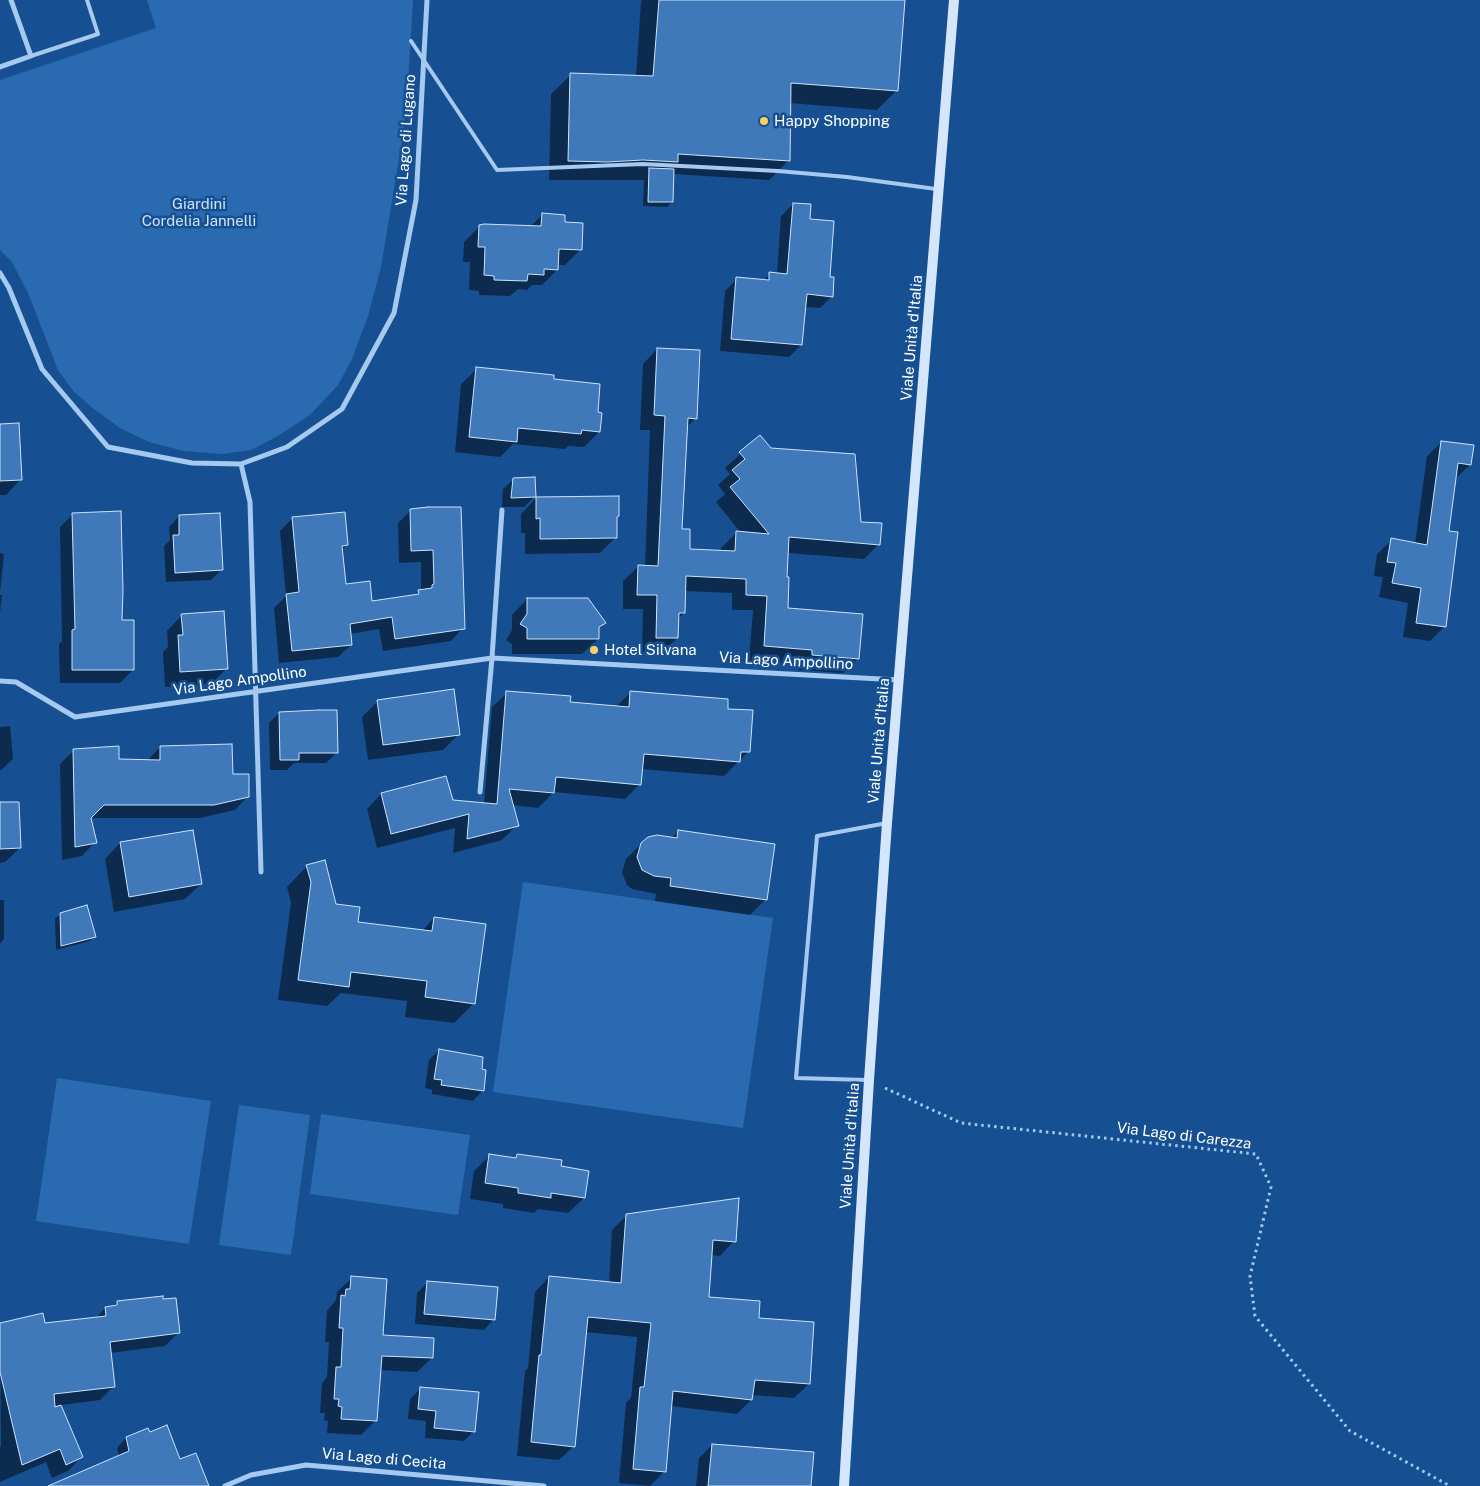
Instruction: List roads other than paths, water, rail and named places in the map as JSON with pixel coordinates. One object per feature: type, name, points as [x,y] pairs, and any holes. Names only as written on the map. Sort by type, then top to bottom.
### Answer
[{"type":"main road","name":"Viale Unità d'Italia","points":[[844,1486],[887,823],[954,0]]},
{"type":"street","points":[[0,67],[31,56],[11,0]]},
{"type":"street","name":"Via Lago di Lugano","points":[[0,273],[9,288],[42,369],[108,447],[192,463],[241,464],[286,447],[342,409],[394,313],[416,200],[427,0]]},
{"type":"street","points":[[241,464],[250,502],[262,872]]},
{"type":"street","points":[[480,792],[492,658],[502,510]]},
{"type":"street","name":"Via Lago Ampollino","points":[[0,681],[16,682],[75,717],[492,658],[899,680]]},
{"type":"street","name":"Via Lago di Cecita","points":[[225,1486],[251,1475],[306,1465],[544,1486]]},
{"type":"lane","points":[[31,56],[98,34],[87,0]]},
{"type":"lane","points":[[411,40],[497,170],[642,164],[830,176],[939,189]]},
{"type":"lane","points":[[869,1080],[796,1078],[817,836],[887,823]]},
{"type":"place","name":"Happy Shopping","points":[[764,121]]},
{"type":"place","name":"Hotel Silvana","points":[[594,650]]},
{"type":"park label","name":"Giardini Cordelia Jannelli","points":[[199,212]]}]
